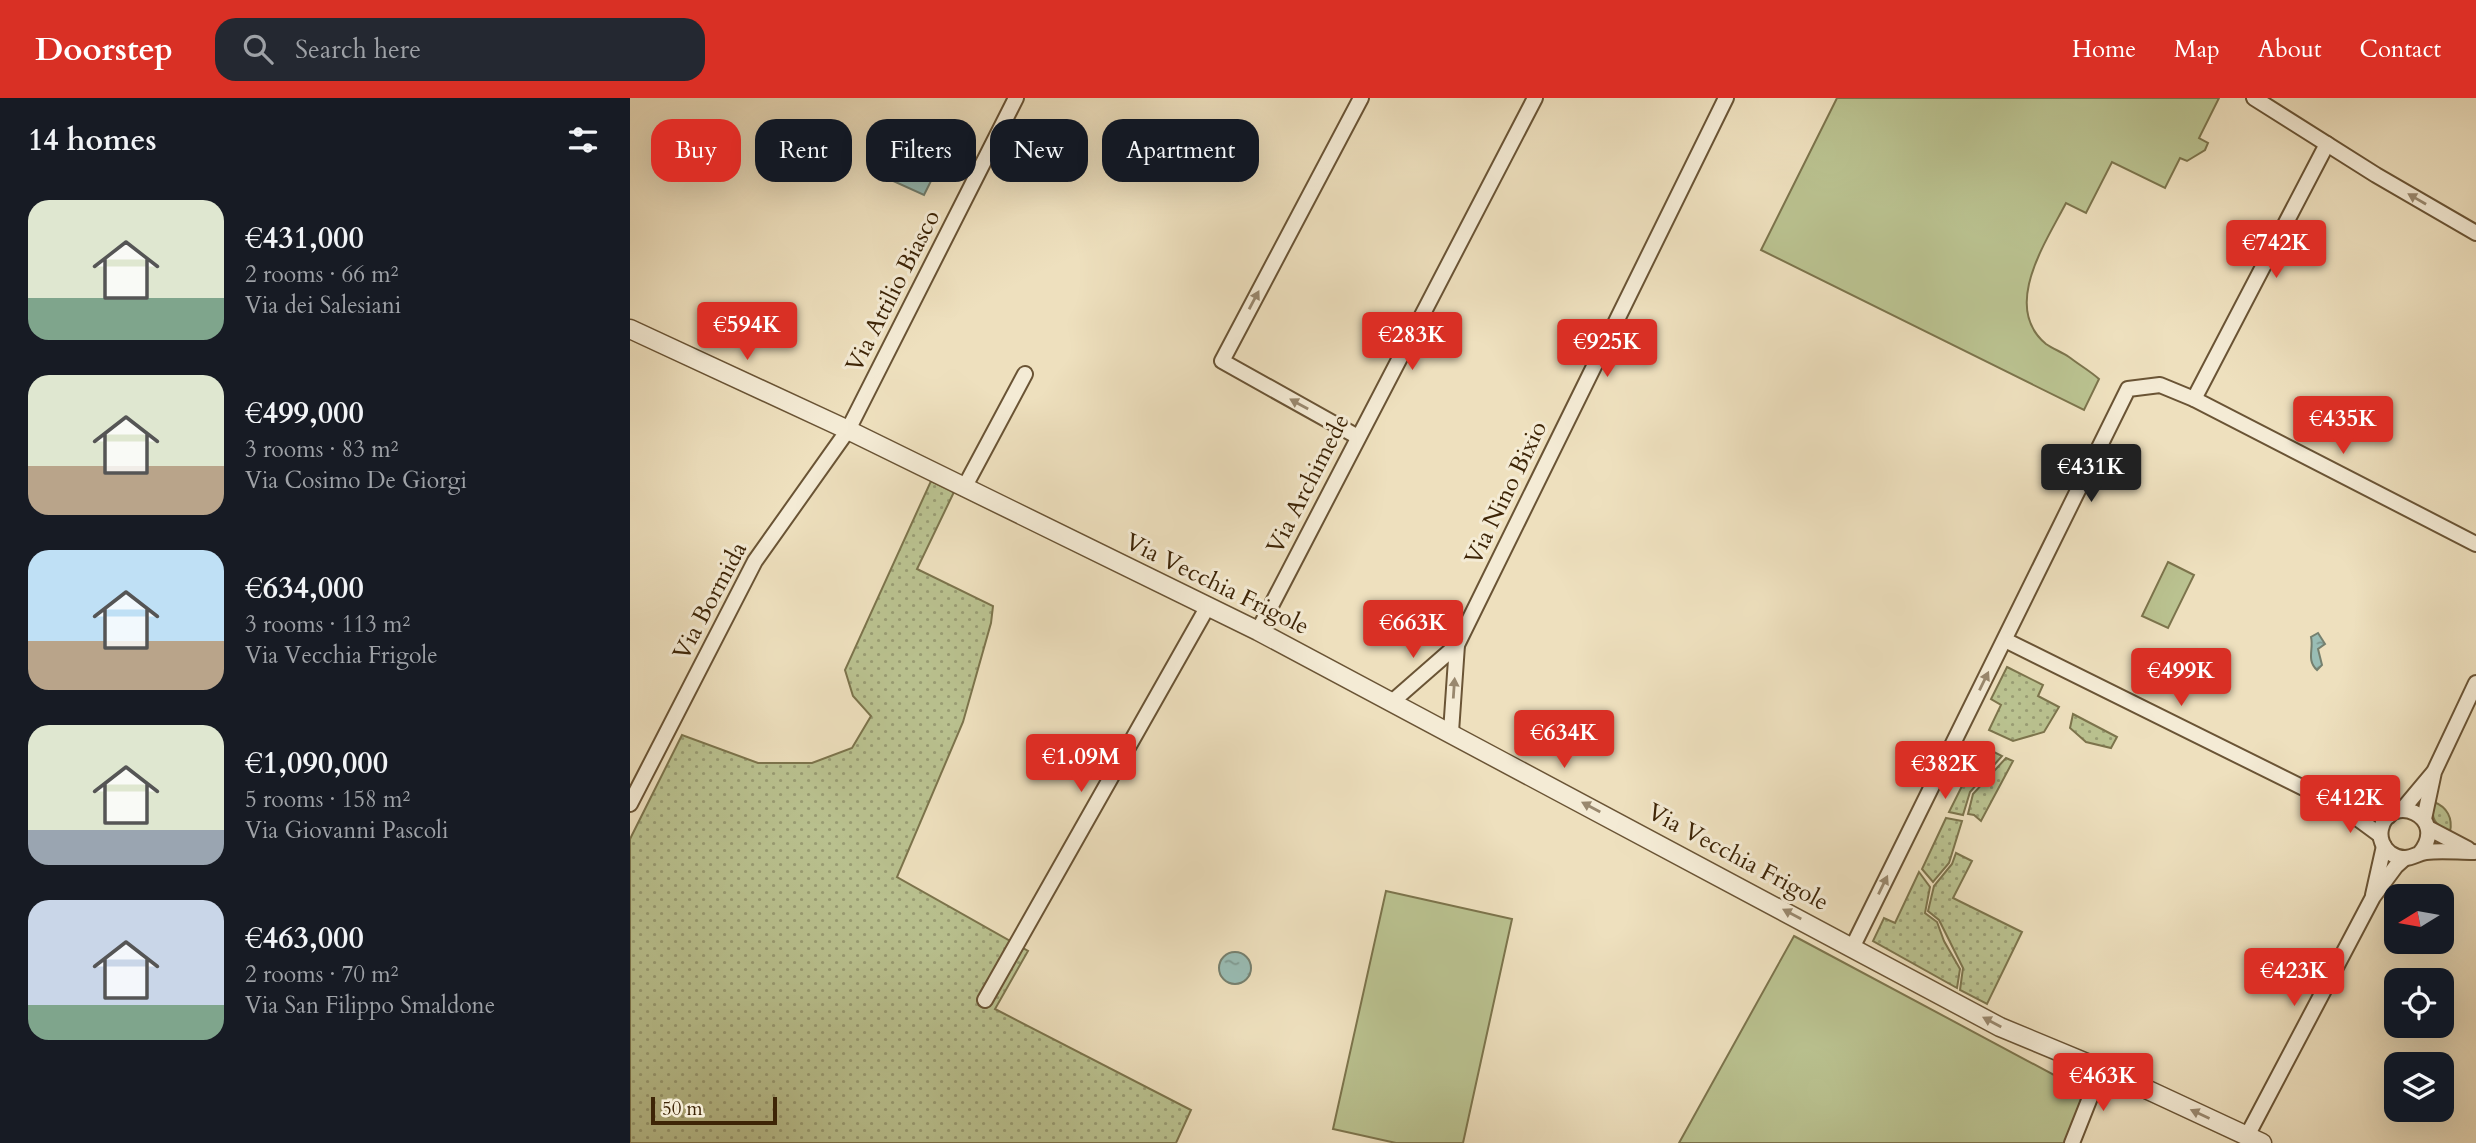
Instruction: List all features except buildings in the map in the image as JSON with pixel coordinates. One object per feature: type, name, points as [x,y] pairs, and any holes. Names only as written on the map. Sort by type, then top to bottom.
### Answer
[{"type":"street","name":"Via Attilio Biasco","points":[[848,430],[1016,98]]},
{"type":"street","points":[[1358,438],[1222,361],[1361,98]]},
{"type":"street","name":"Via Archimede","points":[[1258,631],[1535,98]]},
{"type":"street","name":"Via Nino Bixio","points":[[1451,732],[1457,645],[1726,98]]},
{"type":"street","points":[[2254,98],[2376,175],[2476,233]]},
{"type":"street","points":[[2194,399],[2327,144]]},
{"type":"street","name":"Via Vecchia Frigole","points":[[630,330],[848,430],[1258,631],[1853,946],[2000,1027],[2255,1139]]},
{"type":"street","points":[[964,488],[1024,374]]},
{"type":"street","points":[[1853,946],[2128,389],[2160,385],[2194,399],[2476,544]]},
{"type":"street","name":"Via Bormida","points":[[630,804],[755,561],[848,430]]},
{"type":"street","points":[[985,1000],[1208,606]]},
{"type":"street","points":[[2005,640],[2342,807],[2382,841],[2396,857],[2405,858]]},
{"type":"street","name":"Via Nino Bixio","points":[[1393,701],[1457,645]]},
{"type":"street","points":[[2420,853],[2428,837],[2426,823],[2434,772],[2476,683]]},
{"type":"street","points":[[2373,897],[2382,824],[2434,772]]},
{"type":"street","points":[[2342,807],[2395,813],[2410,810],[2426,823],[2475,852]]},
{"type":"street","points":[[2255,1139],[2373,897],[2396,866],[2405,858],[2420,853],[2475,852]]},
{"type":"street","points":[[2072,1143],[2101,1070]]},
{"type":"green space","points":[[1837,98],[2219,98],[2199,138],[2208,143],[2205,150],[2187,161],[2180,158],[2165,188],[2112,162],[2086,213],[2066,203],[2039,255],[2027,293],[2027,312],[2033,329],[2046,344],[2099,379],[2084,410],[1761,250]]},
{"type":"green space","points":[[931,481],[954,492],[917,569],[993,606],[991,623],[963,722],[897,877],[1028,951],[995,1009],[1191,1110],[1176,1143],[630,1143],[630,839],[682,735],[758,763],[812,763],[852,748],[871,716],[853,696],[845,670]]},
{"type":"green space","points":[[2168,562],[2194,575],[2168,628],[2142,616]]},
{"type":"green space","points":[[2007,667],[2043,685],[2038,696],[2059,707],[2044,732],[2013,741],[1989,730],[2001,705],[1991,699]]},
{"type":"green space","points":[[2073,714],[2117,737],[2111,748],[2086,742],[2070,728]]},
{"type":"green space","points":[[1982,746],[2002,756],[1970,792],[1963,815],[1949,812]]},
{"type":"green space","points":[[2006,758],[2013,761],[1981,821],[1968,814],[1973,794]]},
{"type":"green space","points":[[2434,802],[2448,814],[2450,832],[2435,821]]},
{"type":"green space","points":[[1946,818],[1962,821],[1949,863],[1933,882],[1922,869]]},
{"type":"green space","points":[[1956,853],[1972,861],[1953,898],[2022,932],[1987,1004],[1960,990],[1963,968],[1939,920],[1928,911],[1934,886],[1952,864]]},
{"type":"green space","points":[[1919,872],[1930,887],[1925,913],[1937,922],[1960,969],[1957,988],[1873,941],[1884,918],[1895,923]]},
{"type":"green space","points":[[1386,891],[1512,919],[1463,1143],[1396,1143],[1333,1129]]},
{"type":"green space","points":[[1794,936],[2084,1091],[2066,1143],[1679,1143]]},
{"type":"water","points":[[895,182],[930,182],[924,195]]},
{"type":"water","points":[[2318,633],[2325,644],[2318,649],[2322,665],[2317,670],[2311,658],[2311,637]]},
{"type":"water","points":[[1235,952],[1246,957],[1251,968],[1246,979],[1235,984],[1224,979],[1219,968],[1224,957]]}]
